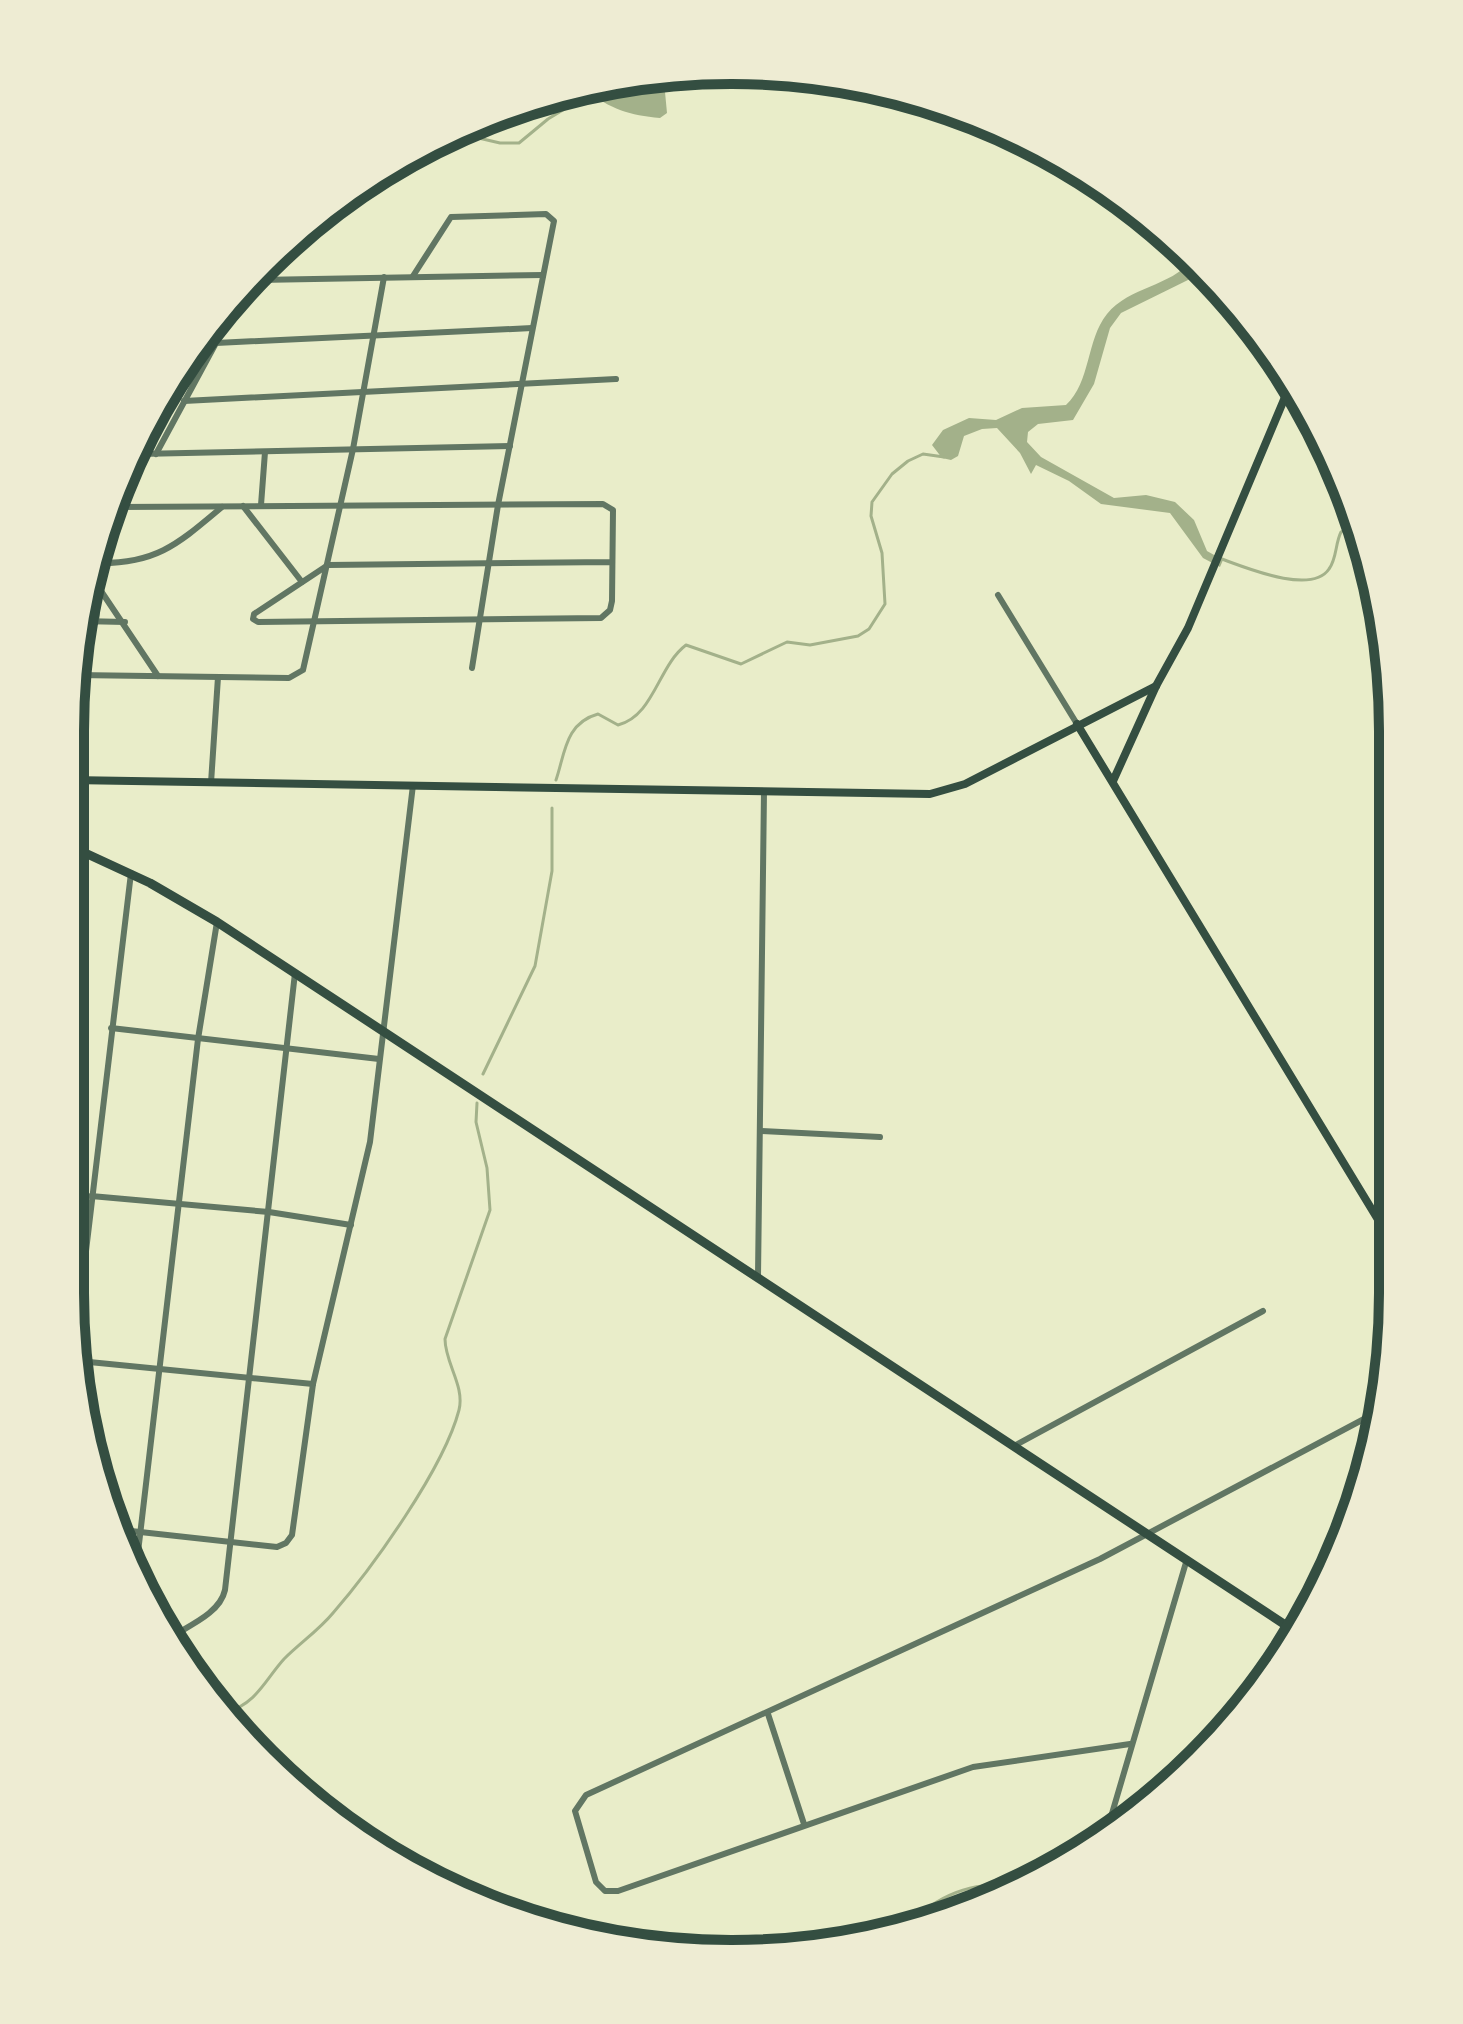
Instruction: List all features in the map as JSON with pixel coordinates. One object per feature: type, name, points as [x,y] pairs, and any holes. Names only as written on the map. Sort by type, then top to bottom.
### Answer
[{"type":"main road","points":[[1113,781],[1156,686],[1184,637],[1285,397]]},
{"type":"main road","points":[[84,780],[917,795],[965,784],[1156,686]]},
{"type":"main road","points":[[1077,724],[1379,1221]]},
{"type":"main road","points":[[84,852],[131,873],[217,922],[1286,1625]]},
{"type":"street","points":[[413,276],[444,224],[454,216],[546,214],[555,223],[498,505],[472,668]]},
{"type":"street","points":[[269,280],[543,275]]},
{"type":"street","points":[[87,675],[289,678],[303,670],[353,449],[384,277]]},
{"type":"street","points":[[216,343],[532,328]]},
{"type":"street","points":[[156,454],[221,333]]},
{"type":"street","points":[[184,401],[616,379]]},
{"type":"street","points":[[147,454],[510,446]]},
{"type":"street","points":[[261,505],[265,452]]},
{"type":"street","points":[[124,507],[603,504],[613,510],[612,601],[607,614],[591,621],[258,622],[253,619],[254,614],[328,565],[612,562]]},
{"type":"street","points":[[242,505],[302,582]]},
{"type":"street","points":[[106,562],[148,559],[194,530],[222,507]]},
{"type":"street","points":[[100,589],[125,622],[158,676]]},
{"type":"street","points":[[98,595],[96,622],[125,622]]},
{"type":"street","points":[[998,595],[1077,724]]},
{"type":"street","points":[[211,783],[218,677]]},
{"type":"street","points":[[129,1530],[277,1547],[286,1543],[292,1535],[313,1384],[370,1142],[413,785]]},
{"type":"street","points":[[758,1276],[764,791]]},
{"type":"street","points":[[84,1261],[131,873]]},
{"type":"street","points":[[138,1551],[198,1039],[217,922]]},
{"type":"street","points":[[180,1631],[221,1602],[233,1542],[295,973]]},
{"type":"street","points":[[111,1028],[379,1059]]},
{"type":"street","points":[[760,1131],[880,1137]]},
{"type":"street","points":[[91,1196],[269,1212],[351,1225]]},
{"type":"street","points":[[1014,1446],[1263,1311]]},
{"type":"street","points":[[88,1362],[313,1384]]},
{"type":"street","points":[[1130,1744],[973,1767],[618,1891],[605,1891],[596,1882],[575,1811],[586,1795],[768,1714],[1150,1535],[1367,1417]]},
{"type":"street","points":[[1111,1817],[1188,1558]]},
{"type":"street","points":[[768,1714],[804,1824]]},
{"type":"shaded area","points":[[669,87],[665,92],[667,113],[660,118],[621,110],[598,98]]},
{"type":"shaded area","points":[[1183,269],[1192,277],[1190,279],[1121,313],[1110,328],[1094,384],[1073,420],[1038,424],[1028,432],[1027,442],[1041,457],[1114,498],[1146,495],[1175,502],[1194,520],[1207,551],[1223,560],[1220,567],[1203,558],[1170,513],[1101,504],[1069,481],[1036,465],[1031,474],[1020,453],[997,428],[982,429],[964,436],[958,456],[951,460],[942,458],[932,445],[943,430],[969,418],[996,420],[1022,408],[1066,405],[1080,385],[1095,336],[1107,314],[1127,298]]},
{"type":"waterway","points":[[475,137],[500,143],[519,143],[548,119],[573,104]]},
{"type":"waterway","points":[[556,780],[568,741],[579,724],[598,714],[618,725],[630,720],[640,712],[669,665],[686,645],[741,664],[787,642],[810,645],[858,636],[869,629],[885,604],[882,553],[871,516],[872,502],[892,474],[908,461],[923,454],[944,457]]},
{"type":"waterway","points":[[1219,558],[1276,577],[1307,580],[1320,577],[1329,569],[1341,532],[1347,529]]},
{"type":"waterway","points":[[483,1074],[535,966],[552,871],[552,808]]},
{"type":"waterway","points":[[236,1708],[260,1690],[284,1659],[322,1625],[349,1593],[423,1488],[451,1433],[460,1401],[445,1339],[490,1210],[487,1168],[476,1122],[477,1103]]},
{"type":"waterway","points":[[924,1911],[956,1893],[990,1886]]}]
